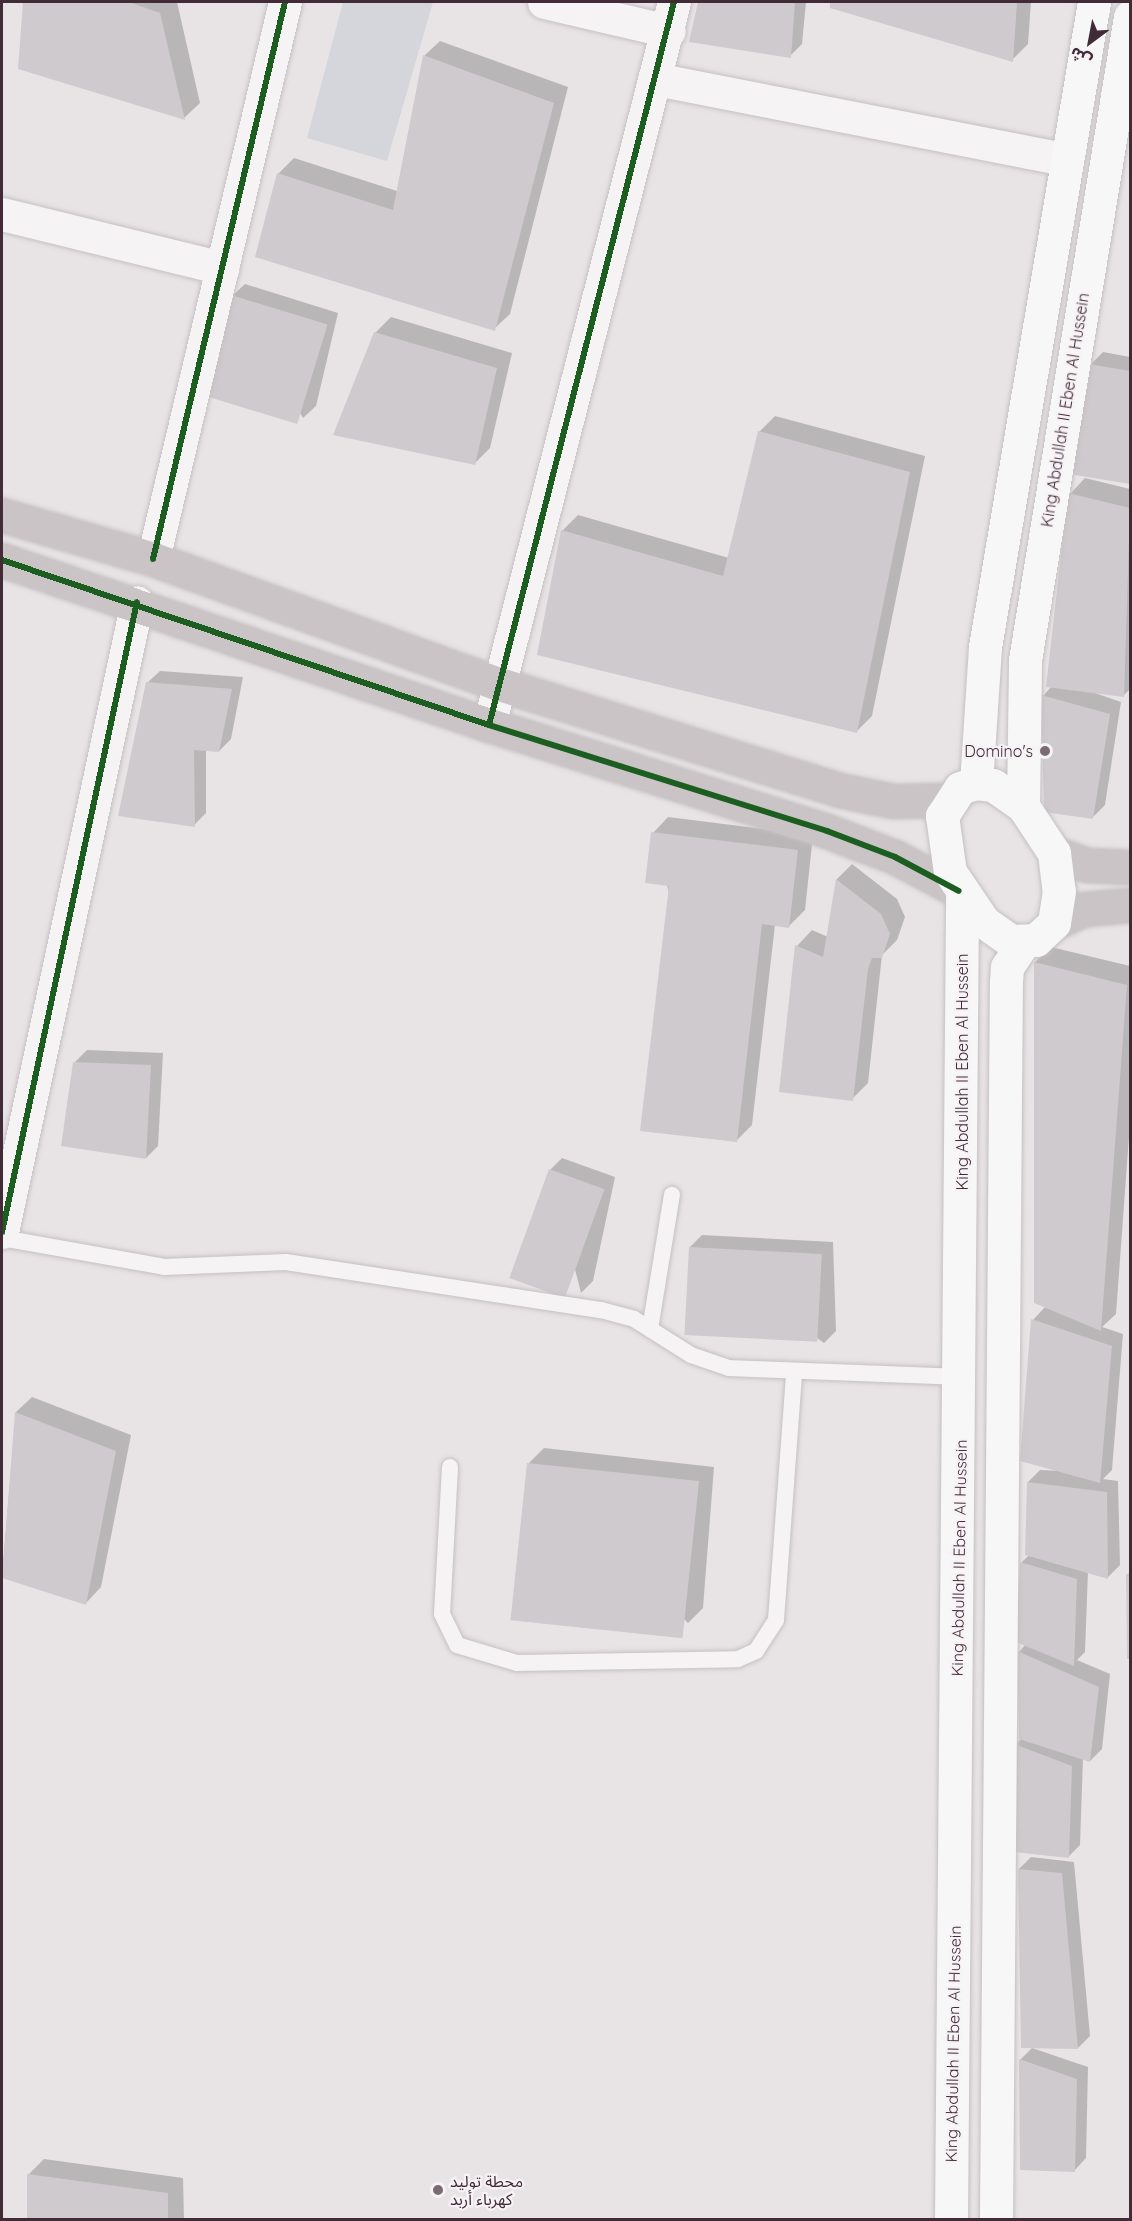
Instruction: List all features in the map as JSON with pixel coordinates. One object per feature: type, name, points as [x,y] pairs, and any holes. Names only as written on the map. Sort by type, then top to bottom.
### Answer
[{"type":"main road","points":[[976,783],[985,647],[1094,2]]},
{"type":"main road","name":"King Abdullah II Eben Al Hussein","points":[[1023,806],[1027,650],[1131,16]]},
{"type":"main road","points":[[996,2220],[1006,982],[1007,967],[1023,943],[1046,933],[1054,923],[1059,891],[1054,853],[1023,806],[993,785],[976,783],[948,800],[941,833],[961,893],[1000,934],[1023,943]]},
{"type":"main road","name":"King Abdullah II Eben Al Hussein","points":[[951,2220],[961,1377],[961,893]]},
{"type":"street","points":[[153,559],[285,2]]},
{"type":"street","points":[[489,725],[496,682],[671,16],[544,2]]},
{"type":"street","points":[[656,79],[1067,160]]},
{"type":"street","points":[[2,214],[222,268]]},
{"type":"street","points":[[2,514],[153,559],[496,682],[856,795],[893,801],[948,800]]},
{"type":"street","points":[[2,560],[137,602],[489,725],[861,843],[961,893]]},
{"type":"street","points":[[2,1232],[137,602]]},
{"type":"street","points":[[1054,853],[1087,866],[1131,867]]},
{"type":"street","points":[[1054,923],[1084,909],[1131,905]]},
{"type":"lane","points":[[650,1329],[672,1195]]},
{"type":"lane","points":[[2,1238],[164,1267],[286,1262],[601,1310],[650,1329],[710,1363],[794,1372],[961,1377]]},
{"type":"lane","points":[[450,1467],[442,1614],[457,1645],[517,1664],[738,1659],[756,1652],[776,1620],[794,1372]]},
{"type":"shaded area","points":[[343,2],[433,2],[387,161],[307,138]]},
{"type":"building","points":[[23,2],[129,2],[160,13],[185,120],[18,69]]},
{"type":"building","points":[[698,2],[795,2],[791,58],[689,42]]},
{"type":"building","points":[[830,2],[1017,2],[1013,62],[830,8]]},
{"type":"building","points":[[423,55],[554,103],[495,331],[255,257],[277,173],[393,210]]},
{"type":"building","points":[[231,295],[328,325],[297,424],[201,394]]},
{"type":"building","points":[[374,332],[497,368],[475,465],[333,435]]},
{"type":"building","points":[[1089,364],[1130,371],[1130,484],[1069,474]]},
{"type":"building","points":[[758,431],[910,472],[857,733],[537,655],[561,530],[723,576]]},
{"type":"building","points":[[1068,493],[1130,508],[1124,697],[1046,687]]},
{"type":"building","points":[[146,682],[232,689],[219,752],[194,750],[195,827],[118,816]]},
{"type":"building","points":[[1041,695],[1110,714],[1093,819],[1044,812]]},
{"type":"building","points":[[651,832],[798,850],[789,928],[762,924],[737,1142],[640,1131],[669,886],[645,883]]},
{"type":"building","points":[[836,879],[881,914],[890,934],[882,958],[872,958],[868,969],[853,1101],[779,1092],[795,945],[823,957]]},
{"type":"building","points":[[1034,962],[1127,985],[1101,1331],[1034,1303]]},
{"type":"building","points":[[73,1062],[151,1065],[146,1159],[61,1146]]},
{"type":"building","points":[[549,1169],[604,1189],[565,1298],[509,1278]]},
{"type":"building","points":[[689,1247],[822,1254],[817,1342],[684,1335]]},
{"type":"building","points":[[1031,1319],[1112,1346],[1100,1483],[1020,1461]]},
{"type":"building","points":[[15,1412],[116,1451],[86,1605],[2,1578]]},
{"type":"building","points":[[527,1463],[699,1481],[683,1638],[510,1620]]},
{"type":"building","points":[[1027,1482],[1107,1492],[1108,1579],[1025,1555]]},
{"type":"building","points":[[1020,1562],[1077,1579],[1074,1666],[1016,1642]]},
{"type":"building","points":[[1126,1574],[1130,1574],[1130,1659],[1127,1659]]},
{"type":"building","points":[[1017,1651],[1099,1687],[1090,1762],[1019,1739]]},
{"type":"building","points":[[1014,1744],[1072,1766],[1069,1858],[1013,1852]]},
{"type":"building","points":[[1018,1869],[1062,1873],[1078,2049],[1021,2048]]},
{"type":"building","points":[[1019,2059],[1077,2079],[1075,2172],[1020,2170]]},
{"type":"building","points":[[27,2174],[168,2193],[168,2220],[27,2220]]},
{"type":"cycle path","points":[[153,559],[285,2]]},
{"type":"cycle path","points":[[489,725],[674,2]]},
{"type":"cycle path","points":[[2,560],[489,725],[827,831],[895,857],[959,891]]},
{"type":"cycle path","points":[[2,1232],[137,602]]},
{"type":"place","name":"Domino's","points":[[1045,751]]},
{"type":"place","name":"محطة توليد كهرباء أربد","points":[[438,2190]]}]
